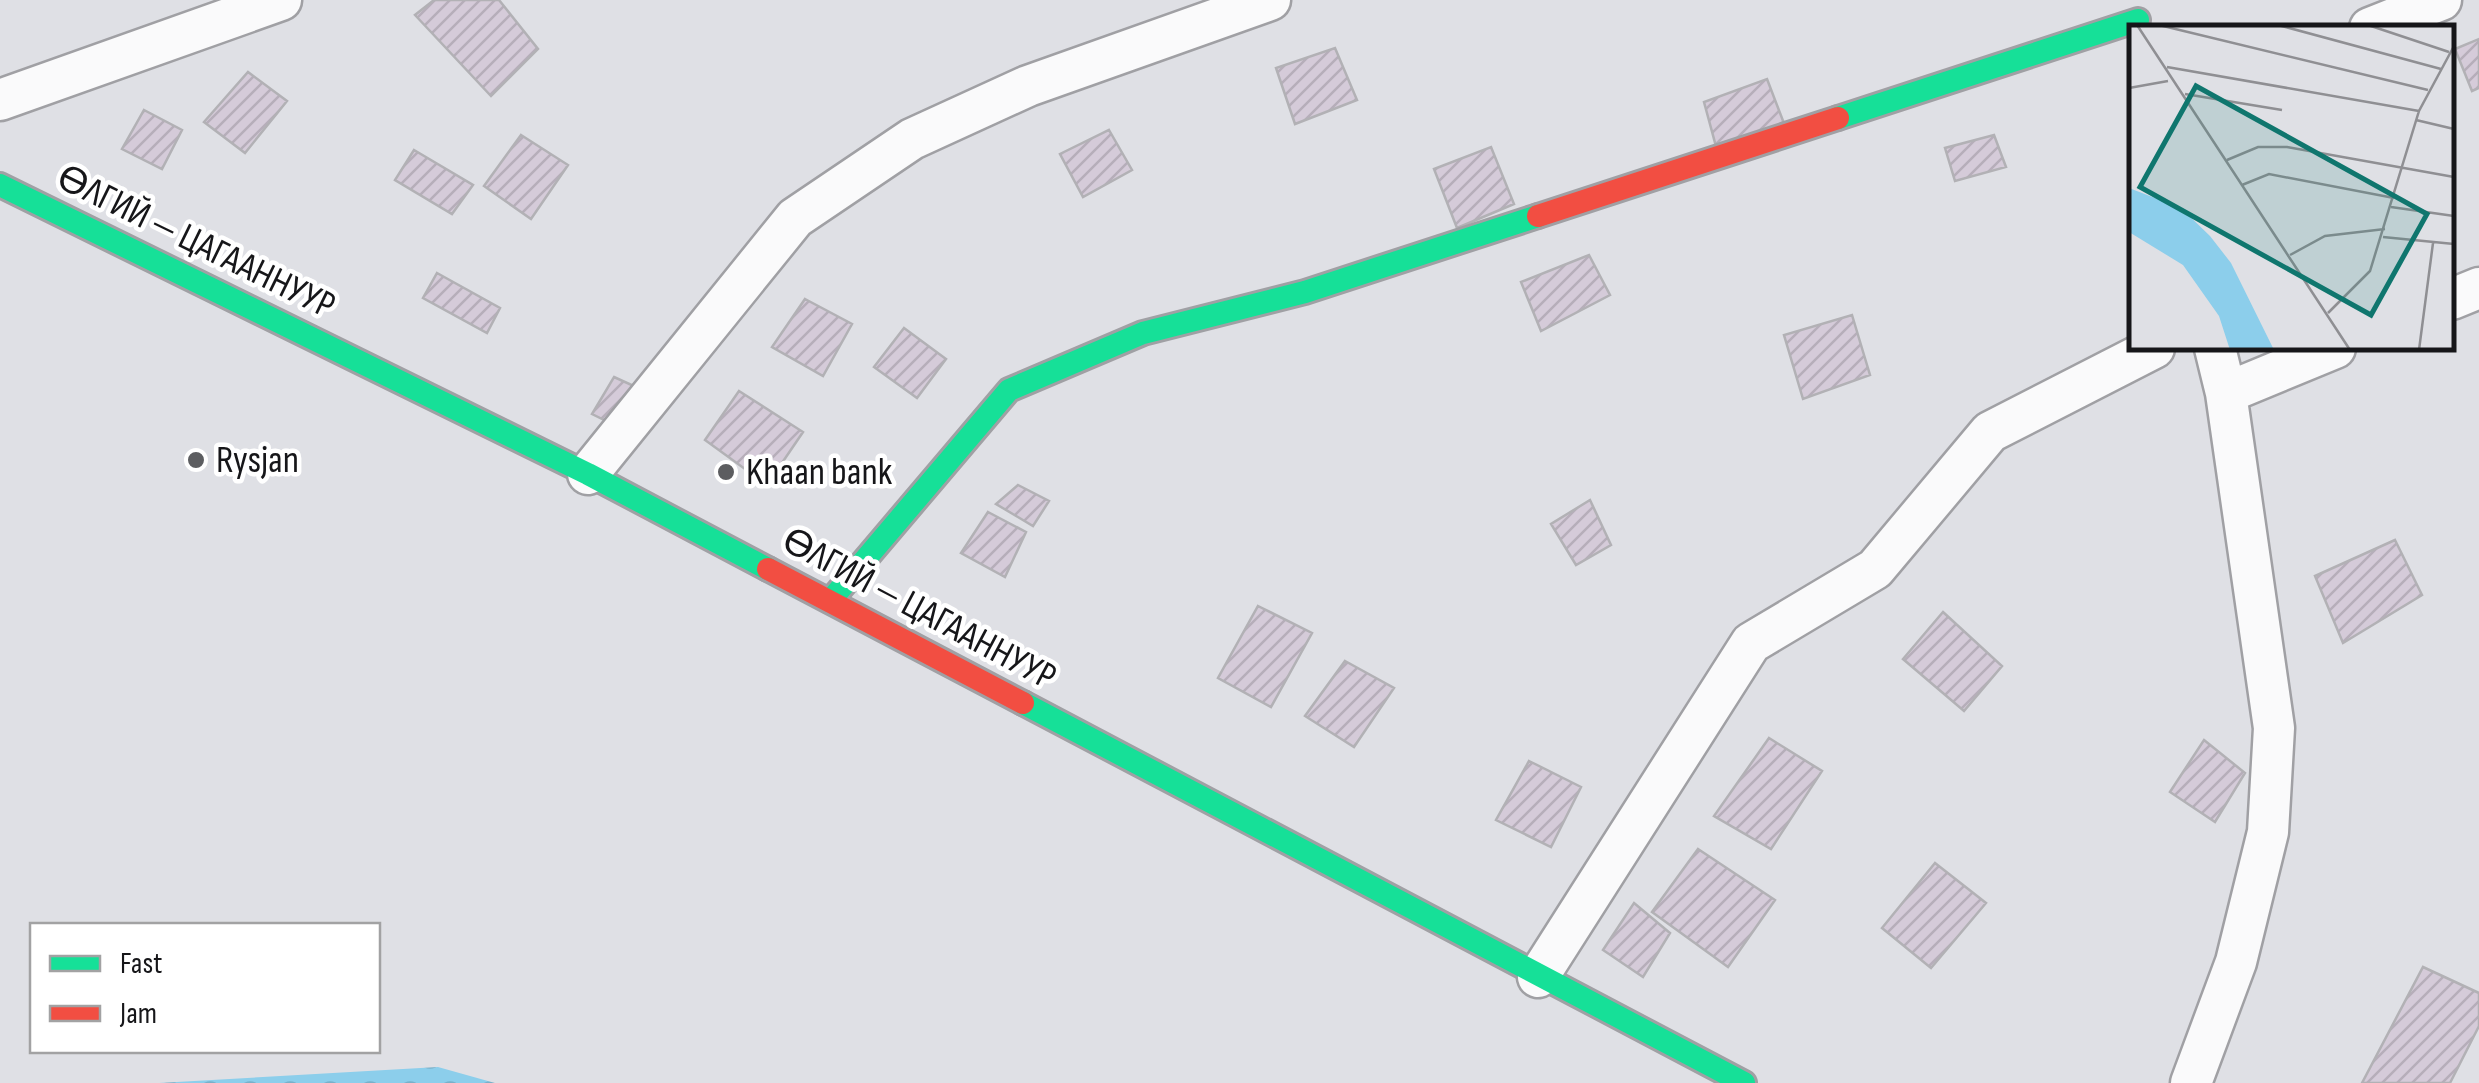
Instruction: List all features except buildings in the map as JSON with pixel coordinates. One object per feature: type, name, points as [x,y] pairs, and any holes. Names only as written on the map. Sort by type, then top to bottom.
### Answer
[{"type":"main road","points":[[830,601],[1010,390],[1143,333],[1304,292],[2137,16]]},
{"type":"main road","name":"ӨЛГИЙ — ЦАГААННУУР","points":[[0,185],[588,474],[1744,1083]]},
{"type":"street","points":[[0,100],[282,0]]},
{"type":"street","points":[[588,474],[795,218],[912,139],[1028,86],[1270,0]]},
{"type":"street","points":[[2378,25],[2442,0]]},
{"type":"street","points":[[2454,298],[2479,288]]},
{"type":"street","points":[[1538,976],[1751,643],[1875,569],[1990,432],[2150,350]]},
{"type":"street","points":[[2190,1083],[2236,962],[2268,832],[2274,728],[2226,393],[2215,350]]},
{"type":"street","points":[[2226,393],[2330,350]]},
{"type":"water","points":[[438,1067],[495,1083],[159,1083]]},
{"type":"traffic: fast","points":[[1838,118],[2138,20]]},
{"type":"traffic: fast","points":[[0,185],[588,474],[768,569]]},
{"type":"traffic: fast","points":[[830,601],[1009,390],[1143,333],[1305,292],[1538,216]]},
{"type":"traffic: fast","points":[[1023,703],[1744,1083]]},
{"type":"traffic: jam","points":[[1538,216],[1838,118]]},
{"type":"traffic: jam","points":[[768,569],[1023,703]]},
{"type":"place","name":"Rysjan","points":[[196,460]]},
{"type":"place","name":"Khaan bank","points":[[726,472]]}]
